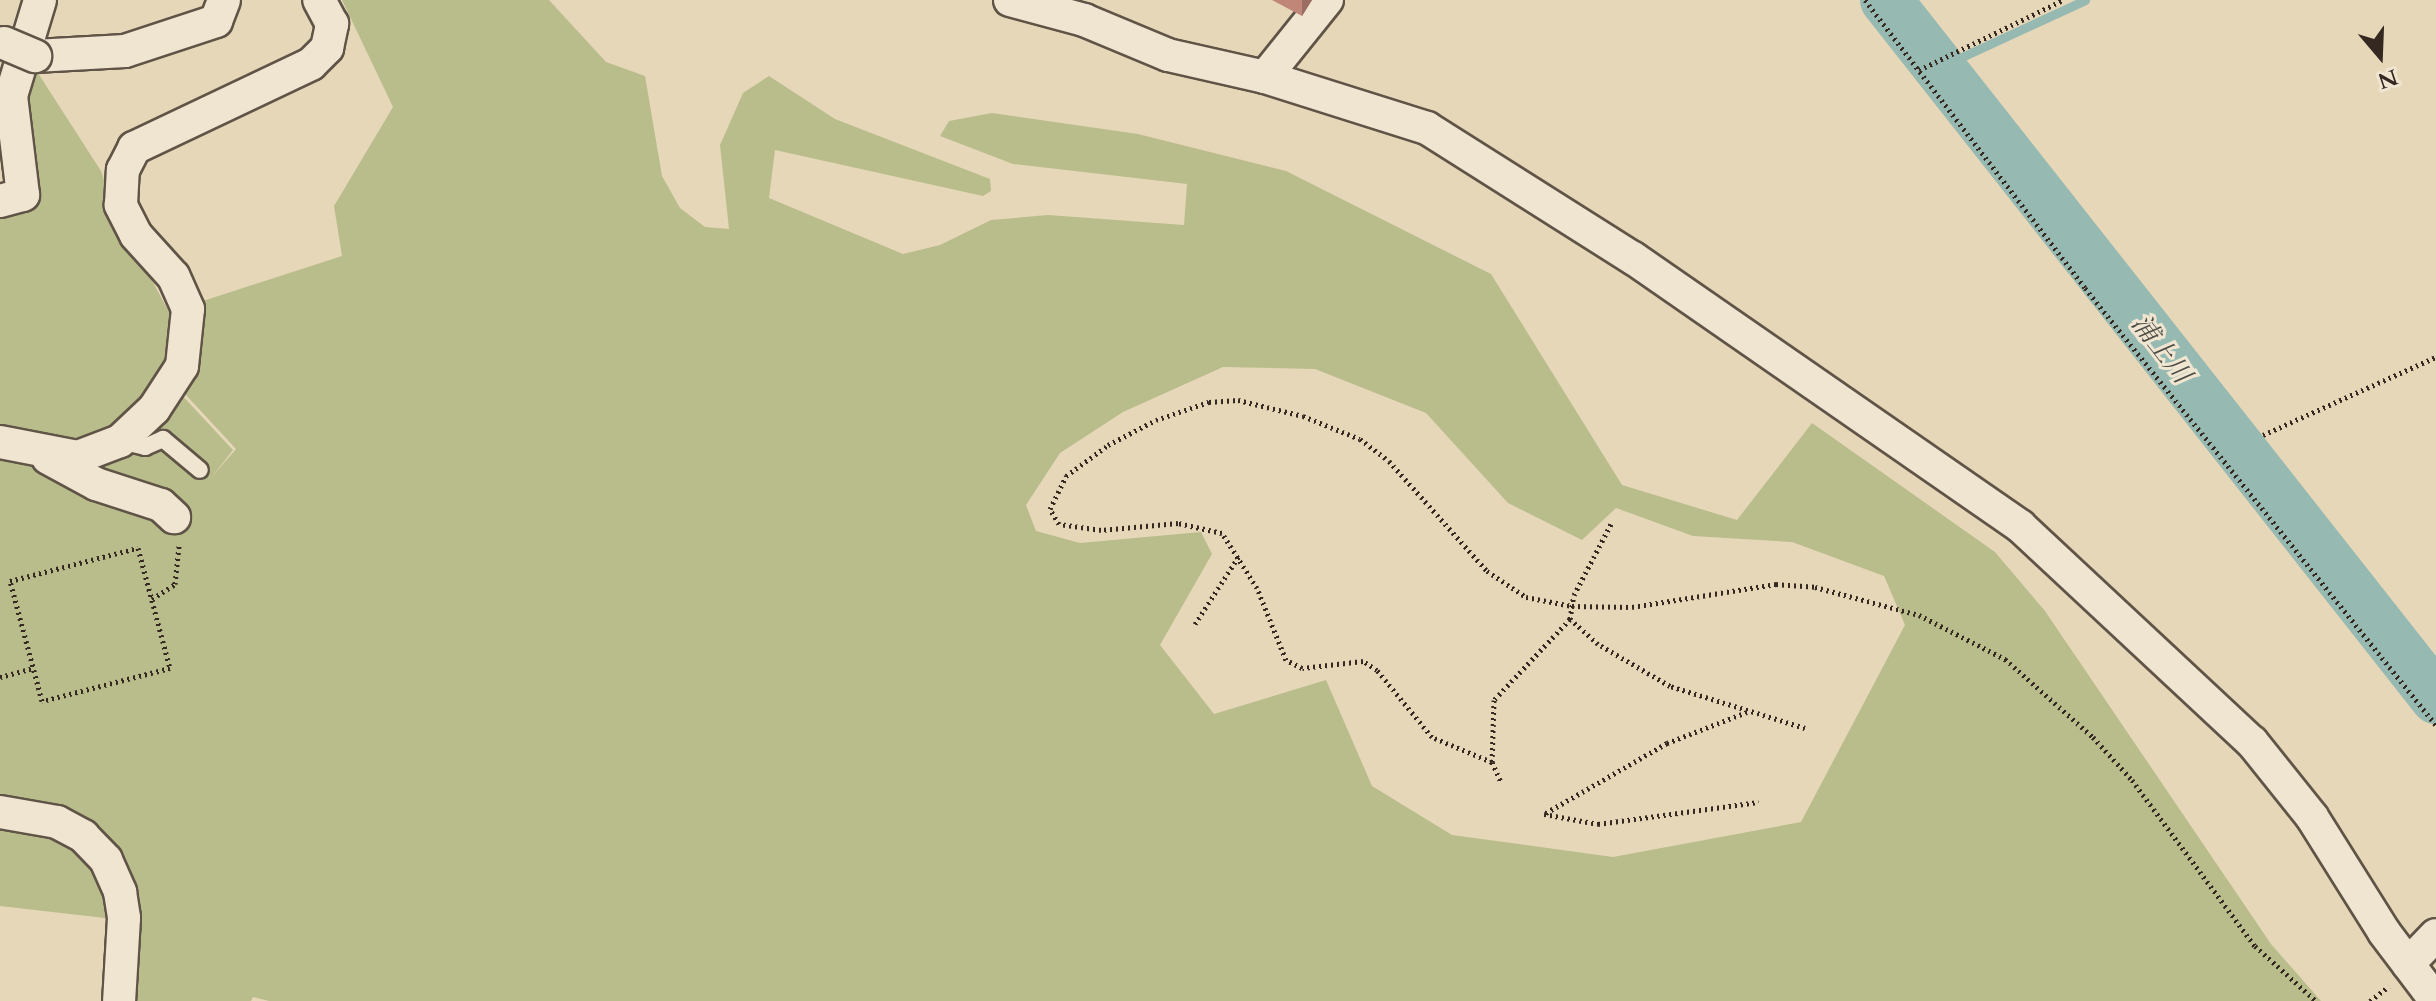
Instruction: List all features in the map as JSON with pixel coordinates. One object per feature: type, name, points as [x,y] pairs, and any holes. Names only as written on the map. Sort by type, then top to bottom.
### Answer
[{"type":"street","points":[[0,201],[23,195],[11,96],[40,0]]},
{"type":"street","points":[[2,42],[35,56],[79,56],[138,47],[216,21],[224,0]]},
{"type":"street","points":[[0,442],[41,453],[78,457],[120,441],[154,409],[182,366],[188,309],[173,276],[136,235],[121,205],[123,170],[134,148],[311,64],[327,48],[332,24],[319,0]]},
{"type":"street","points":[[1010,0],[1084,20],[1168,55],[1265,77],[1427,128],[1633,258],[2020,526],[2261,751],[2312,817],[2408,964],[2436,1001]]},
{"type":"street","points":[[1265,77],[1327,0]]},
{"type":"street","points":[[41,453],[96,484],[161,505],[174,517]]},
{"type":"street","points":[[0,812],[57,822],[83,836],[106,860],[120,892],[124,918],[119,1001]]},
{"type":"street","points":[[2408,964],[2436,935]]},
{"type":"lane","points":[[120,441],[145,447],[163,439],[200,470]]},
{"type":"path","points":[[1865,0],[1922,68],[2103,312],[2436,725]]},
{"type":"path","points":[[1922,68],[2063,0]]},
{"type":"path","points":[[2263,435],[2436,357]]},
{"type":"path","points":[[1492,762],[1432,737],[1377,670],[1363,661],[1292,665],[1239,556],[1212,528],[1178,523],[1101,530],[1059,524],[1050,509],[1066,476],[1108,445],[1196,407],[1238,400],[1303,416],[1360,439],[1389,461],[1505,585],[1526,597],[1572,606],[1632,607],[1776,584],[1857,597],[1967,635],[2005,659],[2093,737],[2132,780],[2255,946],[2316,1001]]},
{"type":"path","points":[[152,599],[175,584],[179,557],[174,517]]},
{"type":"path","points":[[1501,782],[1492,762],[1494,700],[1570,619],[1572,606],[1612,522]]},
{"type":"path","points":[[138,548],[152,599],[170,668],[42,701],[10,581],[138,548]]},
{"type":"path","points":[[1195,624],[1239,556]]},
{"type":"path","points":[[1570,619],[1598,644],[1670,686],[1805,728]]},
{"type":"path","points":[[0,677],[33,668]]},
{"type":"path","points":[[1748,711],[1667,743],[1544,814],[1598,824],[1758,802]]},
{"type":"green space","points":[[342,0],[549,0],[606,62],[645,76],[662,176],[680,208],[705,227],[729,229],[720,145],[743,93],[769,76],[835,119],[990,179],[991,191],[983,196],[775,150],[769,198],[903,254],[940,245],[991,220],[1048,215],[1184,225],[1187,184],[1013,164],[940,136],[949,121],[992,113],[1138,134],[1286,171],[1491,274],[1622,485],[1737,520],[1812,423],[1995,552],[2045,611],[2271,944],[2321,1001],[269,1001],[253,997],[251,1001],[128,1001],[131,921],[0,906],[0,830],[29,825],[0,803],[0,456],[84,460],[178,391],[233,450],[211,478],[236,449],[186,395],[166,382],[149,407],[80,445],[0,429],[0,207],[26,208],[24,86],[36,70],[101,171],[115,212],[169,312],[342,256],[334,206],[393,107]],"holes":[[[1223,367],[1315,369],[1426,413],[1508,503],[1582,540],[1616,508],[1693,536],[1792,542],[1884,576],[1905,625],[1801,822],[1613,857],[1452,835],[1372,786],[1326,680],[1214,714],[1160,645],[1212,554],[1201,532],[1080,543],[1036,531],[1026,505],[1060,453],[1123,412]]]},
{"type":"waterway","name":"浦上川","points":[[1886,0],[2436,698]]},
{"type":"waterway","points":[[1938,68],[2085,0]]}]
